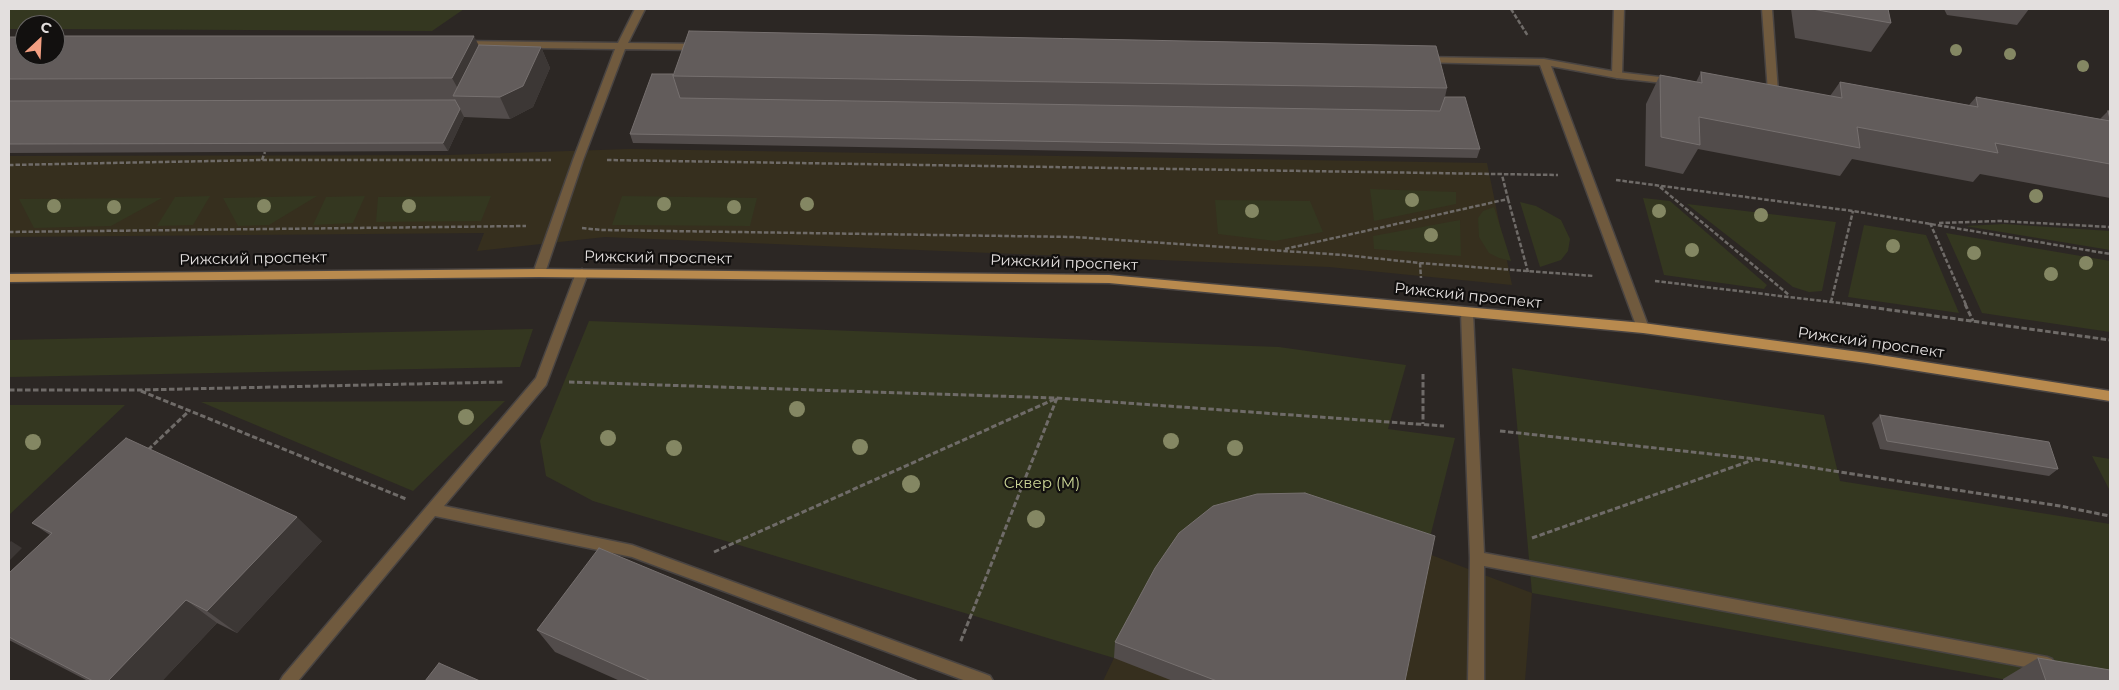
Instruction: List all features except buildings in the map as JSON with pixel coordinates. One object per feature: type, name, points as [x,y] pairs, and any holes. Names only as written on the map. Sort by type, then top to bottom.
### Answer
[{"type":"main road","name":"Рижский проспект","points":[[9,278],[539,272],[1109,279],[1643,328],[1867,358],[2110,396]]},
{"type":"street","points":[[539,272],[578,160],[622,45],[640,9]]},
{"type":"street","points":[[1617,75],[1619,9]]},
{"type":"street","points":[[1767,9],[1773,92]]},
{"type":"street","points":[[453,44],[711,47]]},
{"type":"street","points":[[1415,59],[1544,62],[1617,75],[1685,83]]},
{"type":"street","points":[[1544,62],[1643,328]]},
{"type":"street","points":[[288,681],[541,381],[582,273]]},
{"type":"street","points":[[1467,313],[1470,428],[1477,558],[1476,681]]},
{"type":"street","points":[[434,510],[632,551],[985,681]]},
{"type":"street","points":[[1477,558],[2062,666]]},
{"type":"path","points":[[262,160],[265,152]]},
{"type":"path","points":[[9,165],[262,160],[578,160],[1586,175],[1854,211],[2110,254]]},
{"type":"path","points":[[1502,175],[1528,272]]},
{"type":"path","points":[[1660,186],[1791,296]]},
{"type":"path","points":[[1279,251],[1508,199]]},
{"type":"path","points":[[1831,302],[1854,211]]},
{"type":"path","points":[[1930,223],[2000,221],[2110,227]]},
{"type":"path","points":[[1930,223],[1973,321]]},
{"type":"path","points":[[1420,263],[1422,278]]},
{"type":"path","points":[[1423,374],[1423,424]]},
{"type":"path","points":[[9,390],[138,390],[541,381],[1057,398],[1470,428],[1756,459],[2050,504],[2110,516]]},
{"type":"path","points":[[138,390],[434,510]]},
{"type":"path","points":[[678,568],[1057,398]]},
{"type":"path","points":[[950,669],[1057,398]]},
{"type":"path","points":[[146,452],[189,410]]},
{"type":"path","points":[[1524,542],[1756,459]]},
{"type":"shaded area","points":[[630,149],[1487,163],[1512,285],[1329,267],[605,237],[477,251],[484,233],[9,237],[9,156],[448,155]]},
{"type":"shaded area","points":[[1426,553],[1532,593],[1525,681],[1103,681],[1114,658]]},
{"type":"green space","points":[[9,9],[464,9],[432,31],[65,29],[65,15],[15,15],[15,29],[9,29]]},
{"type":"green space","points":[[1370,189],[1456,192],[1456,204],[1374,221]]},
{"type":"green space","points":[[210,196],[193,225],[157,226],[175,197]]},
{"type":"green space","points":[[317,196],[269,225],[238,226],[223,198]]},
{"type":"green space","points":[[365,196],[353,223],[313,225],[326,197]]},
{"type":"green space","points":[[491,196],[481,221],[376,222],[378,197]]},
{"type":"green space","points":[[622,196],[757,198],[750,226],[612,225]]},
{"type":"green space","points":[[162,198],[111,226],[34,228],[19,199]]},
{"type":"green space","points":[[1643,198],[1670,201],[1767,285],[1764,289],[1664,275]]},
{"type":"green space","points":[[1215,200],[1310,201],[1323,232],[1275,241],[1218,234]]},
{"type":"green space","points":[[1520,202],[1536,206],[1561,220],[1570,239],[1568,251],[1561,260],[1540,267]]},
{"type":"green space","points":[[1687,204],[1836,222],[1822,291],[1809,292],[1793,287]]},
{"type":"green space","points":[[1494,207],[1511,261],[1489,253],[1479,237],[1478,218],[1483,211]]},
{"type":"green space","points":[[1460,220],[1461,256],[1374,249],[1373,236]]},
{"type":"green space","points":[[2004,224],[2110,231],[2110,250],[1965,226]]},
{"type":"green space","points":[[1864,225],[1926,235],[1959,313],[1848,297]]},
{"type":"green space","points":[[1946,233],[2110,261],[2110,332],[1982,313]]},
{"type":"green space","name":"Сквер (М)","points":[[589,321],[1279,347],[1406,365],[1388,429],[1455,438],[1426,553],[1114,658],[593,501],[546,476],[540,441]]},
{"type":"green space","points":[[533,329],[520,367],[9,377],[9,340]]},
{"type":"green space","points":[[1512,368],[1824,415],[1840,481],[2110,524],[2110,681],[2013,681],[1532,593]]},
{"type":"green space","points":[[505,401],[413,491],[201,402]]},
{"type":"green space","points":[[9,405],[125,405],[9,515]]},
{"type":"green space","points":[[2092,456],[2110,459],[2110,491]]}]
